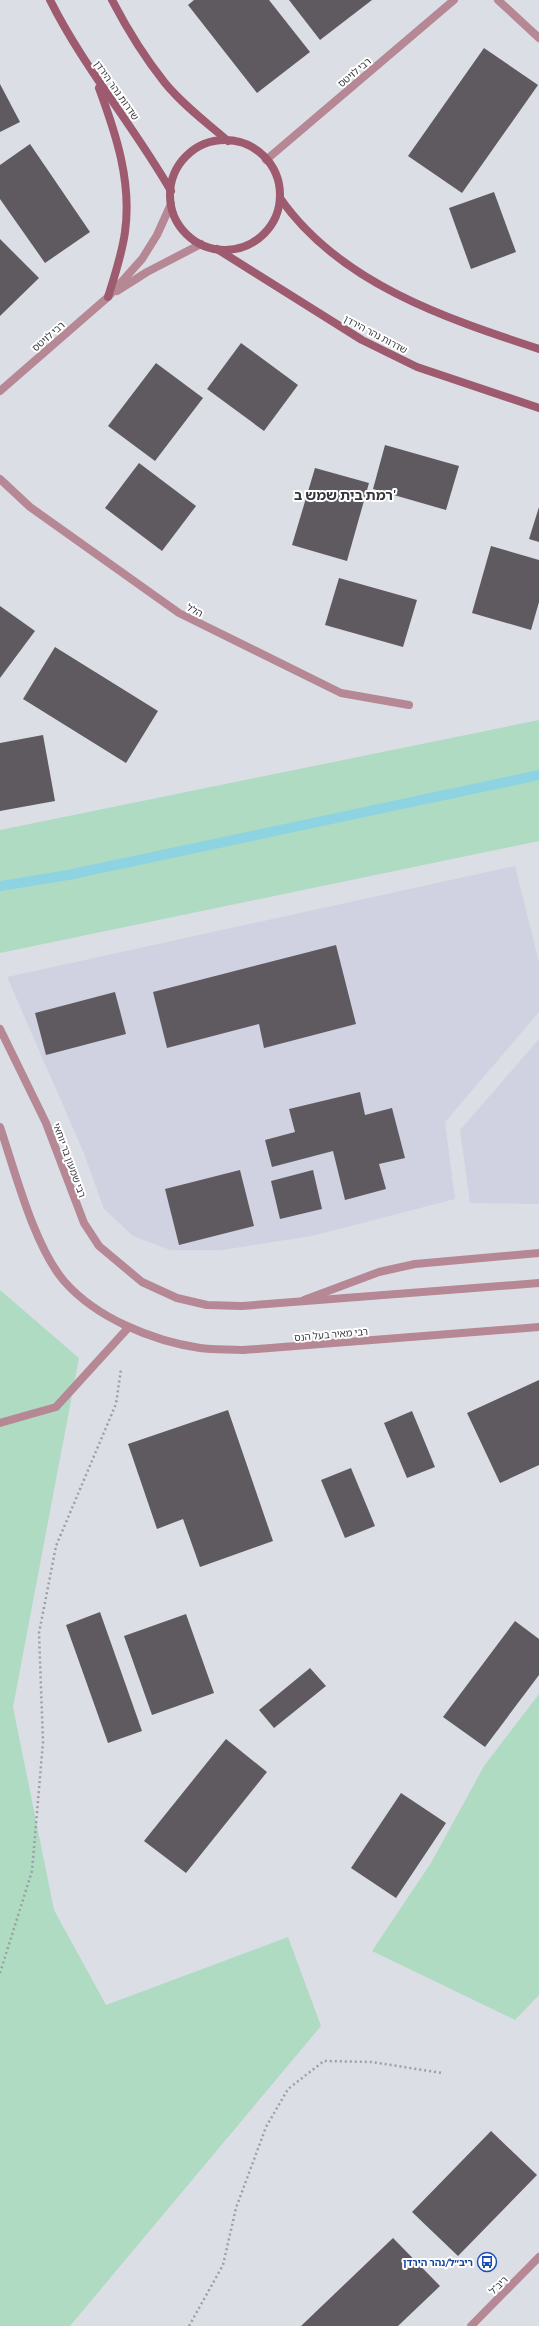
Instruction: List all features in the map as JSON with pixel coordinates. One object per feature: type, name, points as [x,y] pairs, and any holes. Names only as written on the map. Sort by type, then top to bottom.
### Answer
[{"type":"main road","name":"שדרות נהר הירדן","points":[[50,0],[67,35],[96,80],[148,152],[171,191]]},
{"type":"main road","points":[[112,0],[144,53],[166,83],[185,104],[228,141]]},
{"type":"main road","points":[[96,80],[114,128],[124,171],[127,199],[126,231],[119,262],[108,297]]},
{"type":"main road","points":[[228,141],[246,145],[266,160],[276,174],[280,198],[273,222],[256,240],[233,249],[218,249],[201,244],[183,230],[175,217],[171,204],[171,191],[175,174],[190,154],[204,145],[228,141]]},
{"type":"main road","points":[[280,198],[308,234],[339,259],[390,290],[440,315],[539,349]]},
{"type":"main road","name":"שדרות נהר הירדן","points":[[218,249],[362,340],[417,367],[539,408]]},
{"type":"street","name":"רבי לויטס","points":[[266,160],[454,0]]},
{"type":"street","points":[[498,0],[539,38]]},
{"type":"street","name":"רבי לויטס","points":[[0,391],[108,297],[142,259],[157,235],[171,204]]},
{"type":"street","name":"רבי לויטס","points":[[108,297],[147,272],[201,244]]},
{"type":"street","name":"הלל","points":[[0,479],[30,507],[179,614],[341,693],[409,705]]},
{"type":"street","name":"רבי שמעון בר יוחאי","points":[[0,1030],[46,1123],[84,1223],[99,1246],[142,1282],[177,1298],[207,1305],[242,1306],[297,1303]]},
{"type":"street","points":[[0,1127],[32,1222],[46,1252],[64,1280],[86,1300],[128,1328],[56,1407],[0,1422]]},
{"type":"street","points":[[297,1303],[378,1272],[415,1264],[539,1253]]},
{"type":"street","points":[[297,1303],[539,1283]]},
{"type":"street","name":"רבי מאיר בעל הנס","points":[[128,1328],[201,1348],[243,1350],[539,1327]]},
{"type":"street","name":"ריב\"ל","points":[[471,2326],[539,2257]]},
{"type":"path","points":[[0,1973],[32,1871],[43,1742],[39,1633],[55,1553],[116,1404],[122,1366]]},
{"type":"path","points":[[189,2326],[223,2266],[236,2208],[266,2127],[288,2089],[324,2061],[372,2062],[442,2073]]},
{"type":"shaded area","points":[[515,866],[539,962],[539,1012],[445,1122],[455,1199],[312,1236],[222,1250],[170,1250],[133,1236],[104,1209],[83,1151],[7,977]]},
{"type":"shaded area","points":[[539,1039],[539,1204],[470,1203],[460,1130]]},
{"type":"green space","points":[[539,720],[539,841],[0,953],[0,830]]},
{"type":"green space","points":[[0,1290],[79,1358],[13,1707],[54,1910],[106,2005],[288,1937],[321,2026],[70,2326],[0,2326]]},
{"type":"green space","points":[[539,1694],[539,1995],[515,2020],[372,1951],[431,1863],[484,1766]]},
{"type":"building","points":[[194,0],[269,0],[310,52],[257,93],[188,5]]},
{"type":"building","points":[[289,0],[372,0],[320,40]]},
{"type":"building","points":[[484,48],[538,85],[462,193],[408,156]]},
{"type":"building","points":[[0,84],[20,122],[0,132]]},
{"type":"building","points":[[30,144],[90,232],[45,263],[0,199],[0,165]]},
{"type":"building","points":[[494,192],[516,252],[471,269],[449,208]]},
{"type":"building","points":[[0,239],[39,278],[0,316]]},
{"type":"building","points":[[241,343],[298,385],[264,431],[207,389]]},
{"type":"building","points":[[156,363],[203,398],[155,461],[108,426]]},
{"type":"building","points":[[385,445],[459,466],[446,510],[373,489]]},
{"type":"building","points":[[139,463],[196,506],[162,551],[105,508]]},
{"type":"building","points":[[315,468],[369,483],[347,561],[292,545]]},
{"type":"building","points":[[539,507],[539,542],[529,539]]},
{"type":"building","points":[[491,546],[539,560],[539,602],[531,630],[472,613]]},
{"type":"building","points":[[339,578],[417,600],[403,647],[325,625]]},
{"type":"building","points":[[0,606],[35,631],[0,678]]},
{"type":"building","points":[[55,647],[158,711],[126,763],[23,699]]},
{"type":"building","points":[[43,735],[55,801],[0,811],[0,743]]},
{"type":"building","points":[[336,945],[356,1024],[264,1048],[259,1024],[167,1048],[153,992]]},
{"type":"building","points":[[115,992],[126,1034],[46,1055],[35,1013]]},
{"type":"building","points":[[360,1092],[365,1115],[392,1108],[405,1158],[379,1164],[386,1189],[345,1200],[333,1151],[272,1167],[265,1140],[295,1132],[289,1109]]},
{"type":"building","points":[[240,1170],[254,1226],[179,1245],[165,1189]]},
{"type":"building","points":[[313,1170],[322,1209],[280,1219],[271,1181]]},
{"type":"building","points":[[539,1380],[539,1465],[500,1483],[467,1413]]},
{"type":"building","points":[[228,1410],[273,1541],[200,1567],[183,1519],[157,1529],[128,1444]]},
{"type":"building","points":[[412,1411],[435,1467],[407,1478],[384,1423]]},
{"type":"building","points":[[351,1468],[375,1526],[345,1538],[321,1480]]},
{"type":"building","points":[[100,1612],[142,1731],[108,1743],[66,1625]]},
{"type":"building","points":[[186,1614],[214,1693],[152,1715],[124,1636]]},
{"type":"building","points":[[515,1621],[539,1639],[539,1675],[485,1747],[443,1717]]},
{"type":"building","points":[[310,1668],[326,1686],[274,1728],[259,1710]]},
{"type":"building","points":[[226,1739],[267,1772],[186,1873],[144,1841]]},
{"type":"building","points":[[401,1793],[446,1823],[396,1898],[351,1868]]},
{"type":"building","points":[[491,2131],[537,2175],[458,2256],[412,2212]]},
{"type":"building","points":[[393,2238],[440,2286],[398,2326],[301,2326]]},
{"type":"waterway","points":[[0,886],[68,875],[539,775]]},
{"type":"place","name":"ריב״ל/נהר הירדן","points":[[487,2262]]},
{"type":"district","name":"רמת בית שמש ב'","points":[[345,495]]}]
